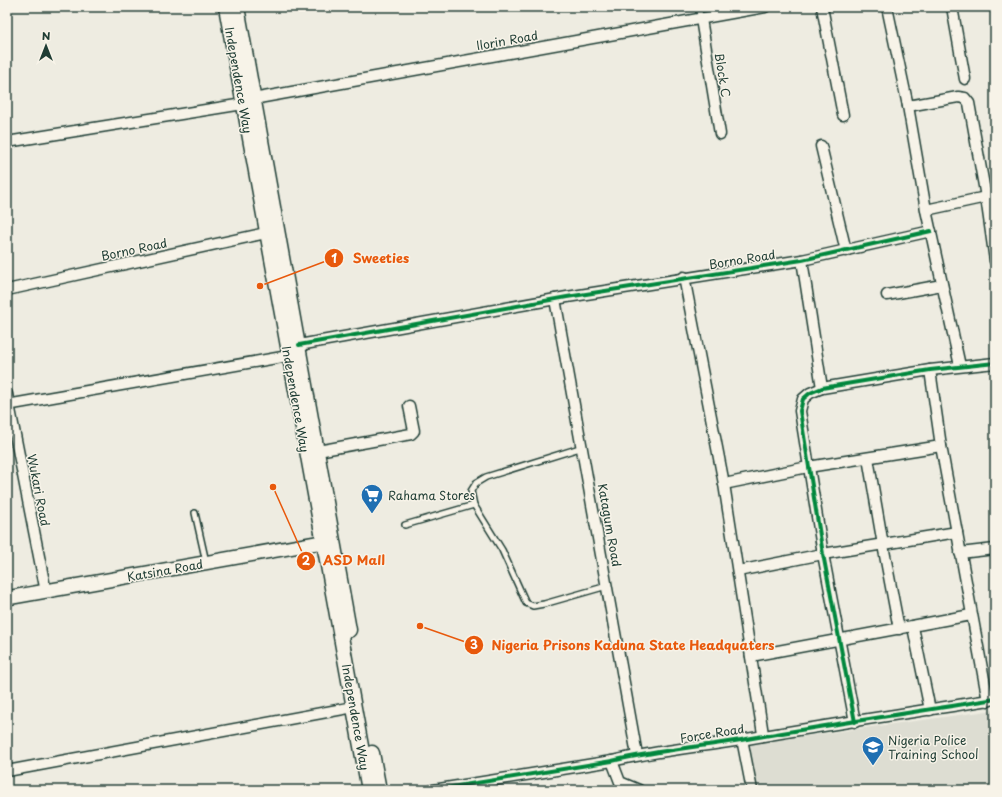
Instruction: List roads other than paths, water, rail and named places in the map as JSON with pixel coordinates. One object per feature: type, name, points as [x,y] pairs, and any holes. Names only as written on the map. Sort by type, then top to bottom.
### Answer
[{"type":"main road","name":"Independence Way","points":[[226,7],[248,101],[299,345],[379,790]]},
{"type":"main road","name":"Independence Way","points":[[237,7],[266,232],[322,542],[369,790]]},
{"type":"street","name":"Ilorin Road","points":[[7,142],[248,101],[762,7]]},
{"type":"street","points":[[822,7],[844,115]]},
{"type":"street","points":[[887,7],[908,106],[926,210],[960,366]]},
{"type":"street","points":[[952,7],[966,79]]},
{"type":"street","name":"Block C","points":[[701,19],[720,134]]},
{"type":"street","points":[[908,106],[958,97],[965,98],[969,103],[986,197],[995,262]]},
{"type":"street","points":[[821,146],[846,251]]},
{"type":"street","points":[[926,210],[986,197],[995,191]]},
{"type":"street","name":"Borno Road","points":[[7,290],[266,232]]},
{"type":"street","name":"Borno Road","points":[[299,345],[555,298],[802,260],[931,232]]},
{"type":"street","points":[[802,260],[822,388]]},
{"type":"street","points":[[684,277],[724,484],[763,734]]},
{"type":"street","points":[[887,295],[942,285]]},
{"type":"street","name":"Katagum Road","points":[[555,298],[583,446],[637,755]]},
{"type":"street","points":[[8,405],[288,356]]},
{"type":"street","points":[[855,722],[808,468],[800,411],[803,400],[810,393],[822,388],[930,370],[995,363]]},
{"type":"street","points":[[930,370],[941,446],[971,615],[991,700]]},
{"type":"street","name":"Wukari Road","points":[[7,394],[46,592]]},
{"type":"street","points":[[318,451],[411,434],[414,431],[408,406]]},
{"type":"street","points":[[724,484],[808,468],[941,446]]},
{"type":"street","points":[[868,458],[882,545],[899,629]]},
{"type":"street","points":[[738,571],[823,554],[957,532]]},
{"type":"street","name":"Katsina Road","points":[[7,598],[322,542]]},
{"type":"street","points":[[960,553],[995,549]]},
{"type":"street","points":[[750,656],[913,627],[971,615]]},
{"type":"street","points":[[913,627],[930,710]]},
{"type":"street","name":"Force Road","points":[[432,790],[612,761],[637,755],[742,739],[763,734],[855,722],[991,700]]},
{"type":"street","points":[[7,771],[354,707]]},
{"type":"street","points":[[742,739],[752,790]]},
{"type":"street","points":[[612,761],[620,782],[639,790]]},
{"type":"lane","points":[[698,7],[701,19]]},
{"type":"lane","points":[[583,446],[486,477],[476,483],[471,491],[474,505],[502,550],[526,603],[533,606],[544,604],[607,586]]},
{"type":"lane","points":[[405,525],[474,505]]},
{"type":"lane","points":[[195,513],[206,563]]},
{"type":"place","name":"Sweeties","points":[[260,286]]},
{"type":"place","name":"ASD Mall","points":[[273,487]]},
{"type":"place","name":"Rahama Stores","points":[[372,514]]},
{"type":"place","name":"Nigeria Prisons Kaduna State Headquaters","points":[[420,626]]},
{"type":"place","name":"Nigeria Police Training School","points":[[873,766]]}]
